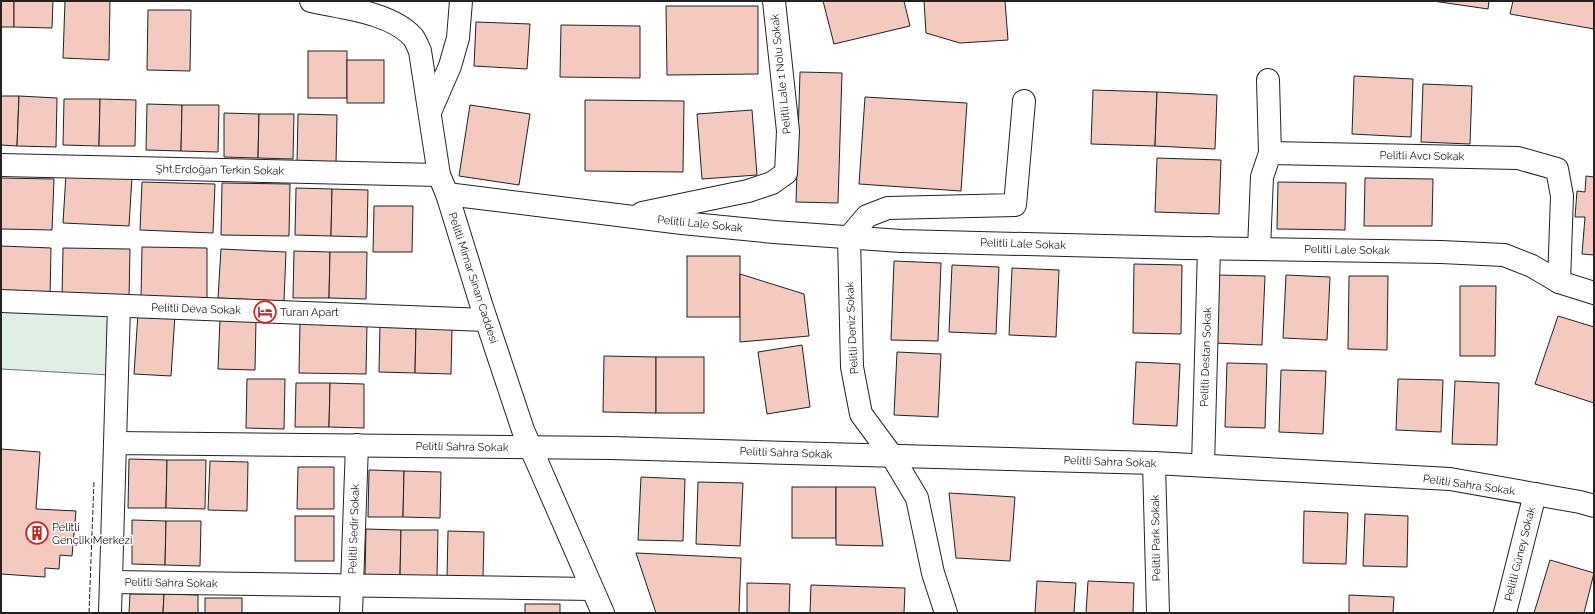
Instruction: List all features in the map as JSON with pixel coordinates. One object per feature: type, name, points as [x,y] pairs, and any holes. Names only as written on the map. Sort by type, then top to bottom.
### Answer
[{"type":"street","name":"Pelitli Mimar Sinan Caddesi","points":[[311,1],[374,15],[396,24],[413,38],[420,51],[443,185],[486,320],[523,430],[603,613]]},
{"type":"street","points":[[430,112],[450,66],[458,38],[461,1]]},
{"type":"street","name":"Pelitli Lale 1 Nolu Sokak","points":[[627,216],[748,191],[772,184],[786,173],[788,131],[774,1]]},
{"type":"street","points":[[1259,249],[1262,177],[1270,153],[1268,80]]},
{"type":"street","points":[[849,237],[867,216],[888,208],[1014,205],[1024,101]]},
{"type":"street","name":"Pelitli Avcı Sokak","points":[[1270,153],[1518,158],[1557,169],[1562,196],[1559,282]]},
{"type":"street","name":"Şht.Erdoğan Terkin Sokak","points":[[1,165],[443,185]]},
{"type":"street","name":"Pelitli Lale Sokak","points":[[443,185],[627,216],[766,231],[849,237],[924,241],[1441,252],[1504,255],[1532,266],[1559,282],[1594,293]]},
{"type":"street","name":"Pelitli Deniz Sokak","points":[[849,237],[852,367],[861,414],[892,456],[917,498],[933,573],[946,613]]},
{"type":"street","name":"Pelitli Destan Sokak","points":[[1203,465],[1209,248]]},
{"type":"street","name":"Pelitli Deva Sokak","points":[[1,301],[486,320]]},
{"type":"street","points":[[115,443],[119,306]]},
{"type":"street","name":"Pelitli Sahra Sokak","points":[[110,613],[115,443],[531,448],[1203,465],[1450,479],[1580,502],[1594,506]]},
{"type":"street","name":"Pelitli Sedir Sokak","points":[[351,613],[358,445]]},
{"type":"street","name":"Pelitli Park Sokak","points":[[1154,463],[1158,613]]},
{"type":"street","name":"Pelitli Güney Sokak","points":[[1505,613],[1535,494]]},
{"type":"street","name":"Pelitli Sahra Sokak","points":[[111,582],[592,589]]},
{"type":"green space","points":[[1,304],[111,312],[109,375],[1,369]]},
{"type":"building","points":[[1,1],[14,1],[14,27],[1,27]]},
{"type":"building","points":[[14,1],[53,1],[52,28],[14,27]]},
{"type":"building","points":[[65,1],[110,1],[109,60],[63,58]]},
{"type":"building","points":[[823,1],[904,1],[910,26],[834,44]]},
{"type":"building","points":[[924,1],[1005,1],[1008,40],[960,43],[926,33]]},
{"type":"building","points":[[1433,1],[1489,1],[1488,9]]},
{"type":"building","points":[[1513,1],[1594,1],[1594,29],[1510,14]]},
{"type":"building","points":[[666,6],[758,6],[758,74],[667,75]]},
{"type":"building","points":[[148,10],[191,10],[190,71],[147,70]]},
{"type":"building","points":[[476,22],[530,24],[527,69],[474,66]]},
{"type":"building","points":[[561,25],[640,26],[640,78],[560,77]]},
{"type":"building","points":[[308,51],[347,51],[347,98],[308,98]]},
{"type":"building","points":[[347,60],[384,60],[384,103],[347,103]]},
{"type":"building","points":[[800,72],[842,73],[838,203],[796,202]]},
{"type":"building","points":[[1354,76],[1413,79],[1411,137],[1352,134]]},
{"type":"building","points":[[1423,84],[1472,86],[1470,144],[1421,142]]},
{"type":"building","points":[[1093,90],[1157,92],[1155,146],[1091,144]]},
{"type":"building","points":[[1157,92],[1217,95],[1215,149],[1155,146]]},
{"type":"building","points":[[1,96],[19,96],[17,146],[1,145]]},
{"type":"building","points":[[19,96],[57,98],[56,147],[17,146]]},
{"type":"building","points":[[865,97],[967,103],[961,191],[859,184]]},
{"type":"building","points":[[64,99],[100,99],[99,146],[63,145]]},
{"type":"building","points":[[100,99],[136,100],[135,146],[99,146]]},
{"type":"building","points":[[585,100],[684,101],[683,172],[585,171]]},
{"type":"building","points":[[147,104],[182,105],[181,151],[146,150]]},
{"type":"building","points":[[182,105],[219,105],[218,152],[181,151]]},
{"type":"building","points":[[470,105],[530,114],[519,185],[459,176]]},
{"type":"building","points":[[752,110],[757,175],[702,179],[697,114]]},
{"type":"building","points":[[224,113],[259,114],[258,158],[224,157]]},
{"type":"building","points":[[259,114],[294,114],[293,159],[258,158]]},
{"type":"building","points":[[298,114],[337,115],[336,164],[297,163]]},
{"type":"building","points":[[1157,158],[1221,160],[1219,214],[1155,212]]},
{"type":"building","points":[[66,174],[132,177],[129,226],[63,223]]},
{"type":"building","points":[[1586,176],[1594,177],[1594,255],[1582,254],[1585,217],[1575,217],[1577,191],[1585,192]]},
{"type":"building","points":[[1,178],[54,179],[52,230],[1,229]]},
{"type":"building","points":[[1365,178],[1433,179],[1432,226],[1364,226]]},
{"type":"building","points":[[142,182],[215,184],[213,233],[140,230]]},
{"type":"building","points":[[1278,182],[1346,183],[1345,230],[1277,229]]},
{"type":"building","points":[[222,183],[290,184],[289,236],[221,235]]},
{"type":"building","points":[[296,188],[332,189],[331,236],[295,235]]},
{"type":"building","points":[[332,189],[368,190],[367,237],[331,236]]},
{"type":"building","points":[[374,206],[413,206],[412,252],[373,252]]},
{"type":"building","points":[[1,246],[51,248],[50,298],[1,297]]},
{"type":"building","points":[[142,247],[207,248],[207,299],[141,298]]},
{"type":"building","points":[[63,248],[130,249],[129,299],[62,298]]},
{"type":"building","points":[[221,249],[286,252],[284,301],[218,298]]},
{"type":"building","points":[[294,251],[330,252],[329,298],[293,298]]},
{"type":"building","points":[[330,252],[367,252],[366,299],[329,298]]},
{"type":"building","points":[[687,256],[740,256],[740,317],[687,317]]},
{"type":"building","points":[[894,261],[941,263],[938,341],[891,340]]},
{"type":"building","points":[[1134,264],[1182,265],[1181,334],[1133,333]]},
{"type":"building","points":[[952,265],[999,267],[996,334],[949,332]]},
{"type":"building","points":[[1012,268],[1059,270],[1056,337],[1009,335]]},
{"type":"building","points":[[740,274],[804,294],[809,336],[740,342]]},
{"type":"building","points":[[1217,275],[1265,276],[1262,345],[1214,343]]},
{"type":"building","points":[[1286,275],[1330,277],[1327,340],[1283,338]]},
{"type":"building","points":[[1349,276],[1388,276],[1387,350],[1348,349]]},
{"type":"building","points":[[1460,286],[1496,286],[1495,356],[1460,356]]},
{"type":"building","points":[[138,313],[175,315],[171,376],[134,374]]},
{"type":"building","points":[[1558,316],[1594,327],[1594,403],[1535,384]]},
{"type":"building","points":[[220,318],[256,319],[255,370],[218,369]]},
{"type":"building","points":[[300,322],[367,323],[366,374],[299,373]]},
{"type":"building","points":[[380,325],[416,326],[415,373],[379,372]]},
{"type":"building","points":[[416,326],[452,327],[451,374],[415,373]]},
{"type":"building","points":[[802,345],[810,407],[767,414],[758,352]]},
{"type":"building","points":[[897,352],[941,354],[938,417],[894,415]]},
{"type":"building","points":[[604,356],[656,357],[656,413],[603,412]]},
{"type":"building","points":[[656,357],[704,357],[704,413],[656,413]]},
{"type":"building","points":[[1136,362],[1180,364],[1177,426],[1133,424]]},
{"type":"building","points":[[1227,363],[1267,364],[1265,428],[1225,427]]},
{"type":"building","points":[[1281,370],[1326,371],[1323,434],[1279,432]]},
{"type":"building","points":[[247,379],[285,379],[284,429],[246,428]]},
{"type":"building","points":[[1398,379],[1443,380],[1441,432],[1396,430]]},
{"type":"building","points":[[1455,381],[1499,383],[1497,445],[1452,444]]},
{"type":"building","points":[[296,383],[330,383],[329,427],[295,427]]},
{"type":"building","points":[[330,383],[364,384],[364,428],[329,427]]},
{"type":"building","name":"Pelitli Gençlik Merkezi","points":[[1,449],[40,452],[36,509],[76,511],[72,556],[60,555],[59,569],[45,568],[45,577],[1,574]]},
{"type":"building","points":[[129,459],[167,460],[166,508],[128,508]]},
{"type":"building","points":[[167,460],[206,460],[205,509],[166,508]]},
{"type":"building","points":[[210,461],[248,462],[247,511],[208,510]]},
{"type":"building","points":[[298,467],[334,467],[334,509],[297,509]]},
{"type":"building","points":[[369,470],[404,471],[403,517],[368,517]]},
{"type":"building","points":[[404,471],[441,472],[440,518],[403,517]]},
{"type":"building","points":[[641,477],[685,479],[683,541],[638,540]]},
{"type":"building","points":[[698,482],[743,483],[740,546],[696,544]]},
{"type":"building","points":[[792,487],[836,487],[836,538],[792,538]]},
{"type":"building","points":[[836,487],[875,487],[883,546],[836,545]]},
{"type":"building","points":[[949,493],[1015,497],[1010,561],[956,558]]},
{"type":"building","points":[[1304,511],[1348,513],[1346,564],[1303,563]]},
{"type":"building","points":[[1365,514],[1408,516],[1407,567],[1363,566]]},
{"type":"building","points":[[295,516],[334,516],[334,561],[295,561]]},
{"type":"building","points":[[132,520],[166,521],[165,565],[132,564]]},
{"type":"building","points":[[166,521],[201,521],[200,566],[165,565]]},
{"type":"building","points":[[366,529],[401,530],[400,576],[365,575]]},
{"type":"building","points":[[401,530],[438,530],[437,577],[400,576]]},
{"type":"building","points":[[448,531],[484,532],[483,578],[447,577]]},
{"type":"building","points":[[636,553],[741,558],[739,613],[656,613]]},
{"type":"building","points":[[1550,560],[1594,573],[1584,613],[1534,613]]},
{"type":"building","points":[[1037,581],[1076,583],[1074,613],[1035,613]]},
{"type":"building","points":[[1088,581],[1134,583],[1133,613],[1086,613]]},
{"type":"building","points":[[747,583],[790,584],[789,613],[747,613]]},
{"type":"building","points":[[811,585],[905,588],[904,613],[810,613]]},
{"type":"building","points":[[130,594],[164,594],[163,613],[129,613]]},
{"type":"building","points":[[164,594],[198,595],[198,613],[163,613]]},
{"type":"building","points":[[1349,595],[1394,597],[1393,613],[1349,613]]},
{"type":"building","points":[[205,598],[242,598],[242,613],[205,613]]},
{"type":"building","points":[[525,604],[560,604],[560,613],[525,613]]},
{"type":"fence","points":[[89,613],[94,481]]},
{"type":"place","name":"Turan Apart","points":[[265,312]]},
{"type":"place","name":"Pelitli Gençlik Merkezi","points":[[37,533]]}]
